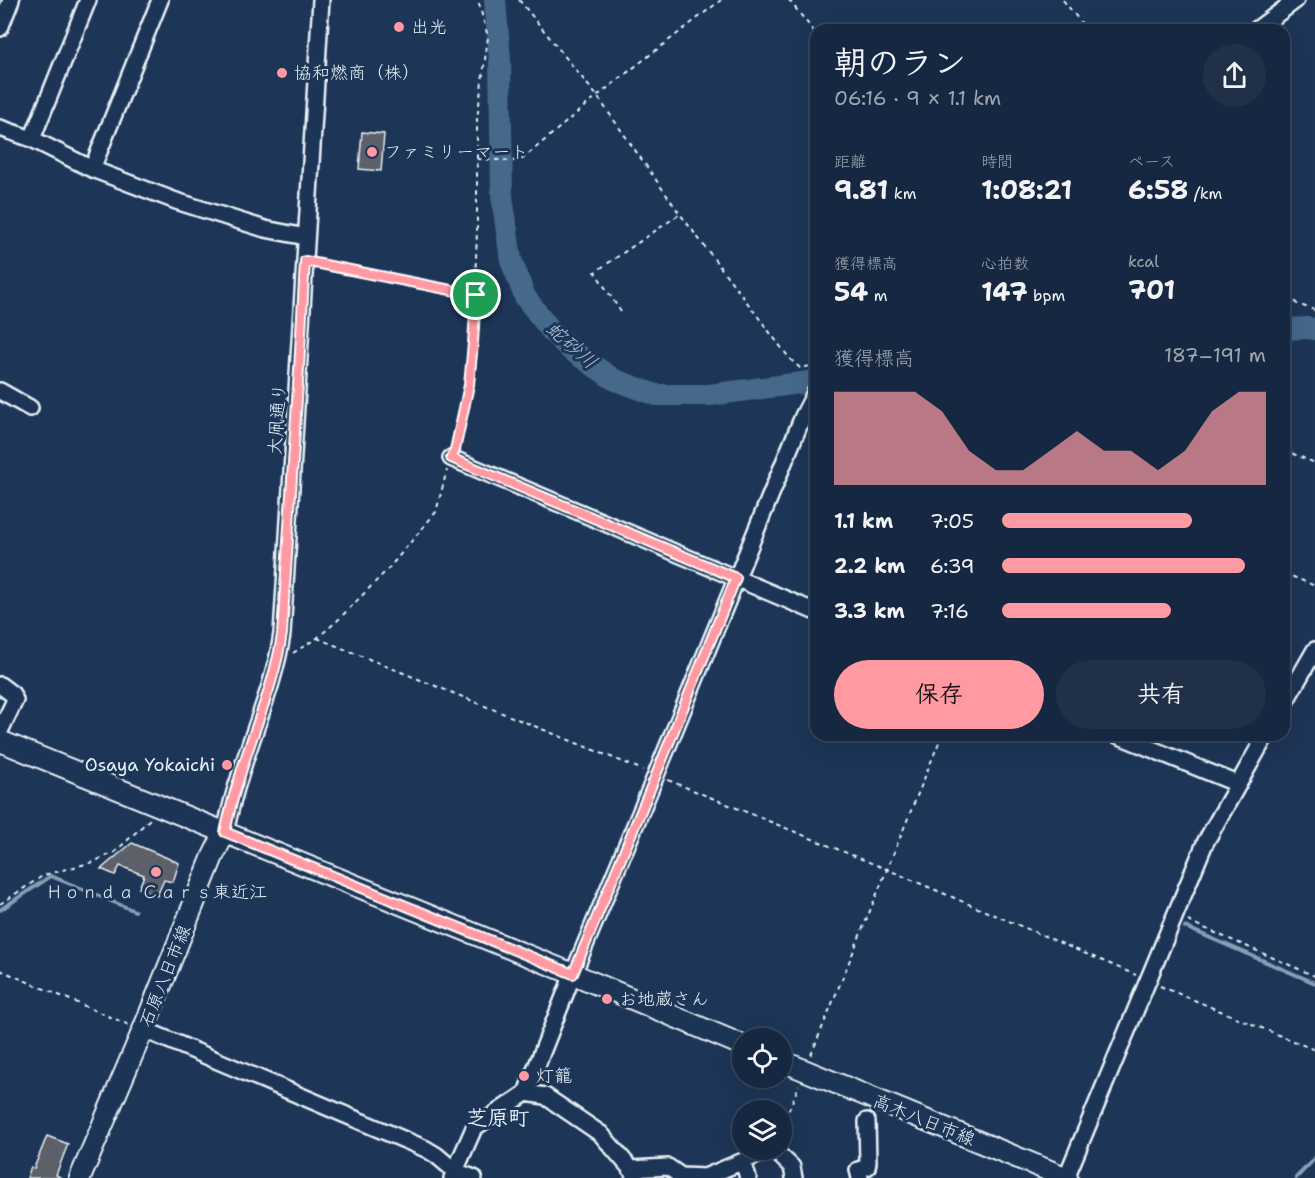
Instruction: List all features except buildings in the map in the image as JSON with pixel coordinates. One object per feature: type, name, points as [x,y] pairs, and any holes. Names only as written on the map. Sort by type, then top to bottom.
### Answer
[{"type":"main road","points":[[0,741],[732,1041]]},
{"type":"main road","name":"石原八日市線","points":[[80,1178],[225,832]]},
{"type":"main road","name":"高木八日市線","points":[[792,1065],[1066,1178]]},
{"type":"street","points":[[0,28],[11,0]]},
{"type":"street","points":[[32,139],[88,0]]},
{"type":"street","points":[[92,169],[160,0]]},
{"type":"street","name":"大凧通り","points":[[225,832],[239,778],[279,657],[282,634],[321,0]]},
{"type":"street","points":[[1264,24],[1296,0]]},
{"type":"street","points":[[0,128],[32,139],[92,169],[176,201],[265,229],[306,237]]},
{"type":"street","points":[[0,391],[30,408]]},
{"type":"street","points":[[454,1174],[474,1128],[526,1093],[573,974],[810,403]]},
{"type":"street","points":[[451,458],[810,609]]},
{"type":"street","points":[[1290,694],[1315,650]]},
{"type":"street","points":[[0,685],[12,694],[15,700],[0,731]]},
{"type":"street","points":[[1132,741],[1238,784]]},
{"type":"street","points":[[1066,1178],[1205,843],[1263,741]]},
{"type":"street","points":[[143,1030],[426,1149],[436,1155],[454,1174],[474,1178]]},
{"type":"street","points":[[526,1093],[545,1096],[601,1134],[633,1174],[668,1167],[681,1176],[705,1177],[743,1161],[748,1178]]},
{"type":"street","points":[[860,1178],[858,1170],[867,1167],[868,1162],[867,1121]]},
{"type":"street","points":[[784,1160],[792,1167],[794,1178]]},
{"type":"path","points":[[279,657],[289,655],[317,638],[388,569],[436,512],[455,450],[469,385],[476,295],[477,119],[488,37],[478,0]]},
{"type":"path","points":[[519,0],[597,96],[680,214],[790,359],[800,368],[810,366]]},
{"type":"path","points":[[477,159],[520,161],[597,96],[721,0]]},
{"type":"path","points":[[789,0],[810,26]]},
{"type":"path","points":[[1063,0],[1082,24]]},
{"type":"path","points":[[621,312],[596,272],[680,214]]},
{"type":"path","points":[[305,261],[476,295]]},
{"type":"path","points":[[1290,294],[1297,304],[1315,310]]},
{"type":"path","points":[[1290,453],[1315,463]]},
{"type":"path","points":[[1290,576],[1315,586]]},
{"type":"path","points":[[317,638],[886,869],[1315,1050]]},
{"type":"path","points":[[792,1103],[939,741]]},
{"type":"path","points":[[0,904],[44,875],[93,862],[115,852],[162,806]]},
{"type":"path","points":[[1174,915],[1315,975]]},
{"type":"path","points":[[0,970],[143,1030]]},
{"type":"waterway","name":"蛇砂川","points":[[495,0],[500,60],[502,196],[511,260],[525,297],[553,333],[571,350],[613,379],[656,395],[709,395],[810,382]]},
{"type":"waterway","name":"蛇砂川","points":[[1290,329],[1315,329]]},
{"type":"waterway","points":[[0,910],[51,876],[135,911]]},
{"type":"waterway","points":[[1185,927],[1315,983]]},
{"type":"waterway","points":[[1296,1178],[1315,1158]]},
{"type":"place","name":"出光","points":[[399,27]]},
{"type":"place","name":"協和燃商（株）","points":[[282,73]]},
{"type":"place","name":"ファミリーマート","points":[[372,152]]},
{"type":"place","name":"Osaya Yokaichi","points":[[227,765]]},
{"type":"place","name":"Ｈｏｎｄａ Ｃａｒｓ東近江","points":[[156,872]]},
{"type":"place","name":"お地蔵さん","points":[[607,999]]},
{"type":"place","name":"灯籠","points":[[524,1076]]},
{"type":"district","name":"芝原町","points":[[498,1118]]},
{"type":"route","points":[[305,261],[476,295],[469,385],[455,450],[451,458],[736,578],[573,974],[225,832],[239,778],[279,657],[305,261]]}]
